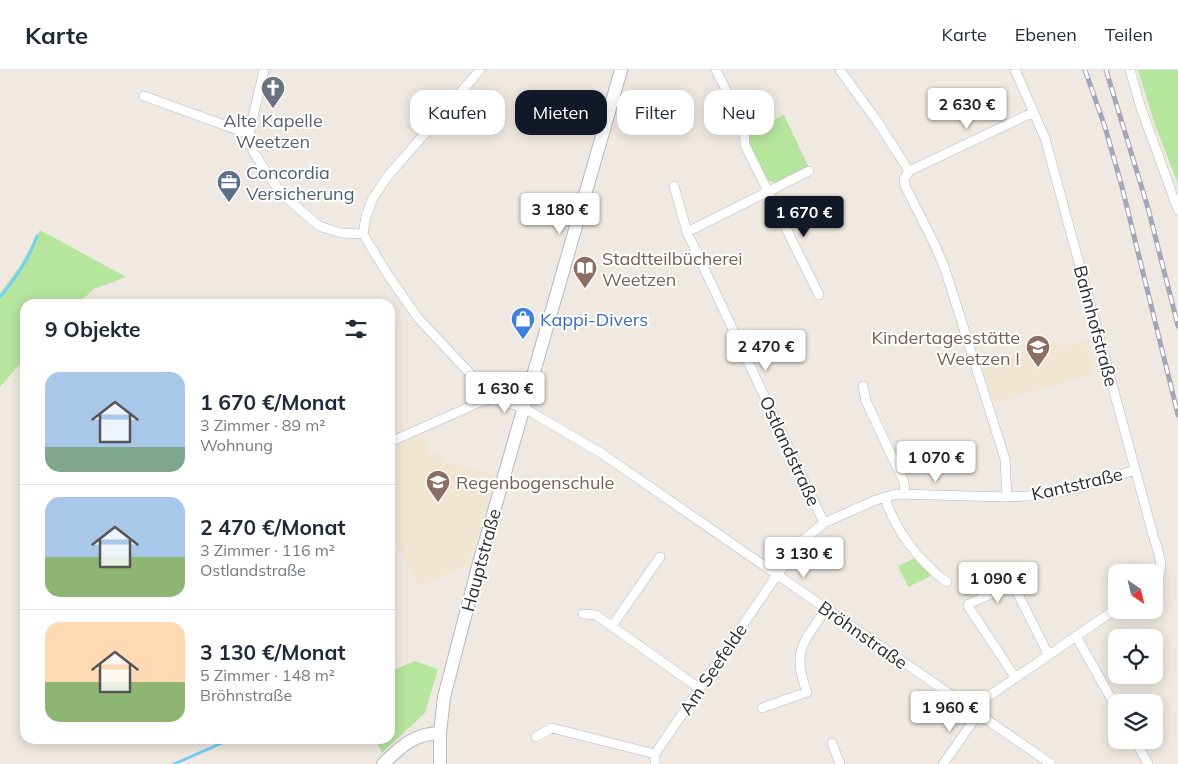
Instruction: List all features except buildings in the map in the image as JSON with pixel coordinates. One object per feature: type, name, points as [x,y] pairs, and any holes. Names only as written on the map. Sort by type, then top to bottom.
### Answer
[{"type":"street","points":[[264,70],[249,134],[253,151],[284,196],[319,226],[341,232],[363,234]]},
{"type":"street","points":[[395,440],[493,398],[418,318],[388,275],[363,234],[366,216],[387,178],[480,70]]},
{"type":"street","name":"Hauptstraße","points":[[440,764],[440,733],[444,697],[479,564],[621,70]]},
{"type":"street","points":[[716,70],[744,126],[744,145],[819,295]]},
{"type":"street","points":[[840,70],[877,121],[909,171]]},
{"type":"street","name":"Bahnhofstraße","points":[[1015,70],[1045,138],[1160,564]]},
{"type":"street","points":[[1130,70],[1141,108],[1178,210]]},
{"type":"street","points":[[144,96],[249,134]]},
{"type":"street","points":[[1008,497],[1005,459],[945,269],[905,186],[904,179],[909,171],[1034,112]]},
{"type":"street","points":[[687,232],[809,171]]},
{"type":"street","name":"Ostlandstraße","points":[[674,186],[687,232],[824,522]]},
{"type":"street","points":[[863,386],[866,402],[904,482],[905,494]]},
{"type":"street","name":"Bröhnstraße","points":[[493,398],[524,408],[601,453],[1051,764]]},
{"type":"street","name":"Kantstraße","points":[[777,575],[802,541],[824,522],[885,497],[905,494],[1008,497],[1058,492],[1085,486],[1136,470]]},
{"type":"street","points":[[885,497],[890,513],[917,555],[947,582]]},
{"type":"street","points":[[612,626],[660,557]]},
{"type":"street","name":"Am Seefelde","points":[[655,754],[777,575]]},
{"type":"street","points":[[1015,676],[968,606],[969,604],[1011,580],[1048,654]]},
{"type":"street","points":[[762,708],[807,692],[800,673],[801,648],[826,609]]},
{"type":"street","points":[[583,614],[596,615],[699,688]]},
{"type":"street","points":[[942,764],[989,696],[1015,676],[1108,614]]},
{"type":"street","points":[[1076,636],[1108,694]]},
{"type":"street","points":[[536,737],[552,728],[655,754],[655,764]]},
{"type":"street","points":[[384,764],[404,744],[416,737],[440,733]]},
{"type":"street","points":[[832,743],[840,764]]},
{"type":"street","points":[[1140,749],[1148,764]]},
{"type":"shaded area","name":"Kindertagesstätte Weetzen I","points":[[1059,340],[1061,347],[1085,340],[1094,373],[995,403],[982,364]]},
{"type":"shaded area","name":"Regenbogenschule","points":[[422,434],[432,456],[441,451],[445,461],[495,476],[469,565],[418,586],[395,540],[395,446]]},
{"type":"green space","points":[[1138,70],[1178,70],[1178,184],[1155,125]]},
{"type":"green space","points":[[784,115],[809,168],[775,183],[768,180],[765,176],[749,143],[749,135],[774,135],[774,120]]},
{"type":"green space","points":[[40,230],[126,277],[94,289],[83,299],[20,299],[20,364],[0,387],[0,293],[20,266]]},
{"type":"green space","points":[[917,557],[933,575],[908,587],[898,566]]},
{"type":"green space","points":[[414,661],[438,669],[425,713],[395,741],[395,670]]},
{"type":"green space","points":[[378,744],[392,744],[382,753]]},
{"type":"waterway","points":[[0,297],[22,268],[37,236]]},
{"type":"waterway","points":[[174,764],[220,744]]},
{"type":"railway","points":[[1085,70],[1105,127],[1122,187],[1178,415]]},
{"type":"railway","points":[[1106,70],[1148,208],[1178,326]]},
{"type":"place","name":"Alte Kapelle Weetzen","points":[[273,109]]},
{"type":"place","name":"Concordia Versicherung","points":[[229,203]]},
{"type":"place","name":"Stadtteilbücherei Weetzen","points":[[585,289]]},
{"type":"place","name":"Kappi-Divers","points":[[523,340]]},
{"type":"place","name":"Kindertagesstätte Weetzen I","points":[[1038,368]]},
{"type":"place","name":"Regenbogenschule","points":[[438,503]]}]
